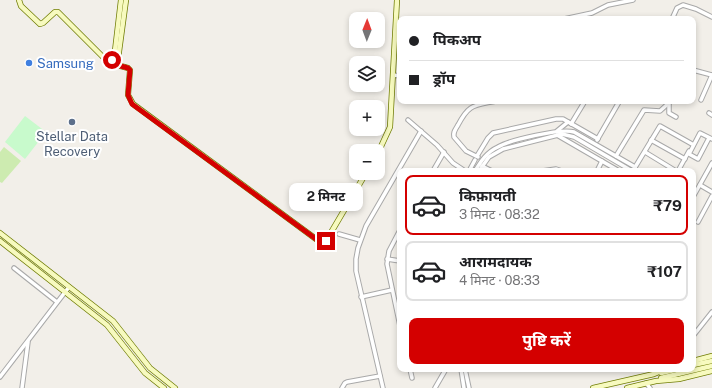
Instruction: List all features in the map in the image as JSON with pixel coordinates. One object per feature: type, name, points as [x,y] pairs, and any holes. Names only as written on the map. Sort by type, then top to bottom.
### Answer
[{"type":"street","points":[[19,0],[21,6],[40,24],[55,12],[58,12],[105,59],[115,61],[128,68],[130,70],[128,95],[132,104],[320,242],[326,241],[362,180]]},
{"type":"street","points":[[115,61],[121,0]]},
{"type":"street","points":[[115,61],[126,0]]},
{"type":"street","points":[[382,144],[390,127],[397,0]]},
{"type":"street","points":[[578,16],[592,13],[608,5],[633,0]]},
{"type":"street","points":[[682,0],[683,5]]},
{"type":"street","points":[[673,16],[677,8],[683,5],[696,9],[712,17]]},
{"type":"street","points":[[696,71],[712,75],[701,100]]},
{"type":"street","points":[[393,75],[397,76]]},
{"type":"street","points":[[482,104],[468,110],[454,132],[454,137],[466,151],[487,168]]},
{"type":"street","points":[[557,133],[569,123],[583,104]]},
{"type":"street","points":[[594,144],[618,104]]},
{"type":"street","points":[[616,156],[644,110],[648,109],[659,111],[668,104]]},
{"type":"street","points":[[670,104],[669,113],[676,117]]},
{"type":"street","points":[[471,168],[488,138],[493,133],[561,118],[598,139]]},
{"type":"street","points":[[408,120],[444,152],[453,163],[460,168]]},
{"type":"street","points":[[633,168],[645,152],[658,127],[661,126],[692,144]]},
{"type":"street","points":[[400,168],[421,131]]},
{"type":"street","points":[[478,168],[489,157],[503,149],[557,133],[570,131],[616,156],[630,168]]},
{"type":"street","points":[[557,133],[614,168]]},
{"type":"street","points":[[557,133],[574,137],[628,168]]},
{"type":"street","points":[[700,133],[711,139],[698,159],[689,154],[700,133]]},
{"type":"street","points":[[679,168],[697,135]]},
{"type":"street","points":[[651,140],[685,159]]},
{"type":"street","points":[[435,168],[444,152]]},
{"type":"street","points":[[645,152],[672,168]]},
{"type":"street","points":[[598,168],[602,161]]},
{"type":"street","points":[[696,192],[712,163]]},
{"type":"street","points":[[480,168],[481,164]]},
{"type":"street","points":[[383,388],[361,297],[356,258],[360,240],[366,226],[397,172]]},
{"type":"street","points":[[708,172],[712,174]]},
{"type":"street","points":[[700,185],[712,192]]},
{"type":"street","points":[[698,222],[712,196]]},
{"type":"street","points":[[0,233],[113,320],[150,368],[175,388]]},
{"type":"street","points":[[339,234],[360,240]]},
{"type":"street","points":[[397,235],[391,245],[387,259],[387,270],[397,312]]},
{"type":"street","points":[[0,241],[108,324],[145,373],[164,388]]},
{"type":"street","points":[[387,259],[397,261]]},
{"type":"street","points":[[14,268],[57,302]]},
{"type":"street","points":[[0,377],[69,287]]},
{"type":"street","points":[[361,297],[392,290]]},
{"type":"street","points":[[696,332],[712,312]]},
{"type":"street","points":[[22,388],[28,341]]},
{"type":"street","points":[[133,357],[138,353]]},
{"type":"street","points":[[696,360],[712,356]]},
{"type":"street","points":[[696,365],[712,361]]},
{"type":"street","points":[[696,368],[712,366]]},
{"type":"street","points":[[627,388],[656,381],[679,379],[712,371]]},
{"type":"street","points":[[411,372],[412,378]]},
{"type":"street","points":[[435,388],[444,372]]},
{"type":"street","points":[[461,372],[464,388]]},
{"type":"street","points":[[466,372],[469,388]]},
{"type":"street","points":[[654,374],[659,372]]},
{"type":"street","points":[[593,388],[654,374],[671,372]]},
{"type":"street","points":[[656,381],[678,372]]},
{"type":"street","points":[[342,388],[347,382],[380,376]]},
{"type":"street","points":[[646,383],[650,388]]},
{"type":"green space","points":[[25,116],[46,132],[25,159],[5,142]]},
{"type":"green space","points":[[4,147],[21,161],[2,183],[0,182],[0,152]]},
{"type":"place","name":"Samsung","points":[[29,63]]},
{"type":"place","name":"Stellar Data Recovery","points":[[72,122]]},
{"type":"route","points":[[112,60],[117,59],[119,61],[117,65],[130,70],[128,95],[132,104],[320,242],[323,243],[326,241]]}]
